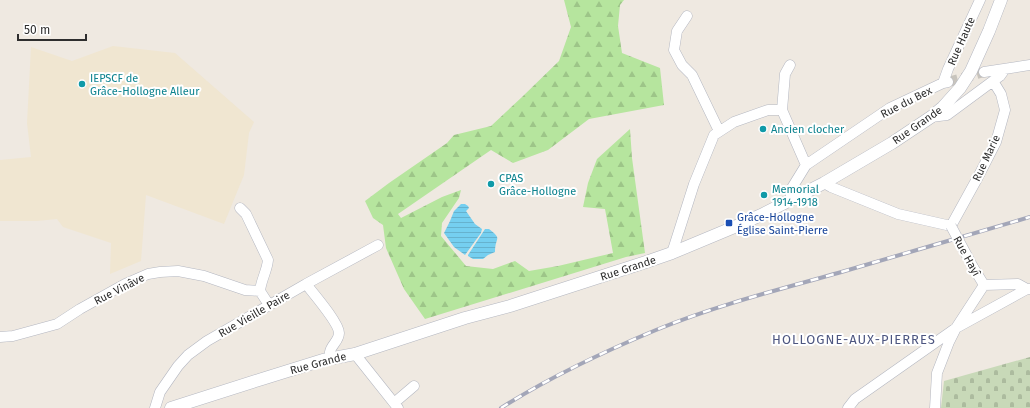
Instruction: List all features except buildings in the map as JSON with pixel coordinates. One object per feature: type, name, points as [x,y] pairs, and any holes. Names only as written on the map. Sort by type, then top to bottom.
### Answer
[{"type":"street","name":"Rue Haute","points":[[946,82],[948,69],[980,0]]},
{"type":"street","name":"Rue Grande","points":[[171,408],[330,358],[355,354],[465,318],[510,306],[622,270],[672,253],[732,228],[792,200],[892,143],[931,117],[954,96],[968,76],[989,31],[1001,0]]},
{"type":"street","points":[[687,16],[677,31],[674,50],[682,65],[692,75],[719,131]]},
{"type":"street","points":[[790,64],[785,74],[782,110],[806,165],[790,191],[792,200]]},
{"type":"street","points":[[984,72],[1030,65]]},
{"type":"street","points":[[931,117],[947,115],[1000,76],[1005,69]]},
{"type":"street","name":"Rue Marie","points":[[951,226],[996,142],[1004,110],[1000,94],[993,81]]},
{"type":"street","name":"Rue du Bex","points":[[806,165],[890,108],[946,82]]},
{"type":"street","points":[[672,253],[694,184],[714,135],[734,122],[768,110],[782,110]]},
{"type":"street","name":"Rue Hayî","points":[[824,183],[898,214],[951,226],[984,285],[956,328],[949,342],[937,373],[934,408]]},
{"type":"street","points":[[240,208],[246,214],[259,238],[268,260],[261,282],[264,298]]},
{"type":"street","name":"Rue Vieille Paire","points":[[155,408],[160,392],[178,366],[188,355],[264,298],[306,284],[378,245]]},
{"type":"street","name":"Rue Vinâve","points":[[0,337],[13,336],[57,324],[80,309],[125,284],[148,274],[160,272],[178,271],[204,276],[264,298]]},
{"type":"street","points":[[306,284],[338,328],[339,334],[337,341],[330,352],[330,358]]},
{"type":"street","points":[[984,285],[1018,284],[1029,289]]},
{"type":"street","points":[[848,408],[855,399],[956,328],[1029,289]]},
{"type":"street","points":[[355,354],[396,405],[414,386]]},
{"type":"shaded area","points":[[113,46],[175,53],[254,122],[249,133],[244,175],[224,224],[146,195],[141,261],[110,274],[111,243],[63,227],[57,219],[37,221],[0,221],[0,160],[31,157],[27,123],[31,47],[72,61]]},
{"type":"green space","points":[[564,0],[624,0],[620,5],[618,26],[622,53],[660,68],[664,105],[589,119],[548,150],[513,163],[491,150],[398,214],[401,218],[442,197],[461,190],[459,198],[442,223],[441,236],[466,266],[493,269],[515,261],[529,271],[613,253],[605,209],[583,207],[588,183],[597,159],[630,129],[632,158],[645,253],[626,257],[425,319],[404,289],[386,248],[383,225],[373,218],[365,201],[447,143],[454,135],[491,126],[559,61],[571,27]]},
{"type":"green space","points":[[1030,357],[1030,408],[941,408],[944,381]]},
{"type":"water","points":[[461,204],[468,206],[469,208],[466,211],[475,224],[482,229],[481,233],[465,255],[454,247],[444,233],[454,211]]},
{"type":"water","points":[[485,229],[489,229],[497,237],[495,252],[483,259],[473,259],[468,255]]},
{"type":"tunnel","points":[[948,82],[984,72]]},
{"type":"railway","points":[[501,408],[538,386],[597,356],[636,338],[700,313],[1030,217]]},
{"type":"place","name":"IEPSCF de Grâce-Hollogne Alleur","points":[[82,84]]},
{"type":"place","name":"Ancien clocher","points":[[763,129]]},
{"type":"place","name":"CPAS Grâce-Hollogne","points":[[491,184]]},
{"type":"place","name":"Memorial 1914-1918","points":[[764,195]]},
{"type":"place","name":"Grâce-Hollogne Église Saint-Pierre","points":[[729,223]]},
{"type":"district","name":"HOLLOGNE-AUX-PIERRES","points":[[854,339]]}]
